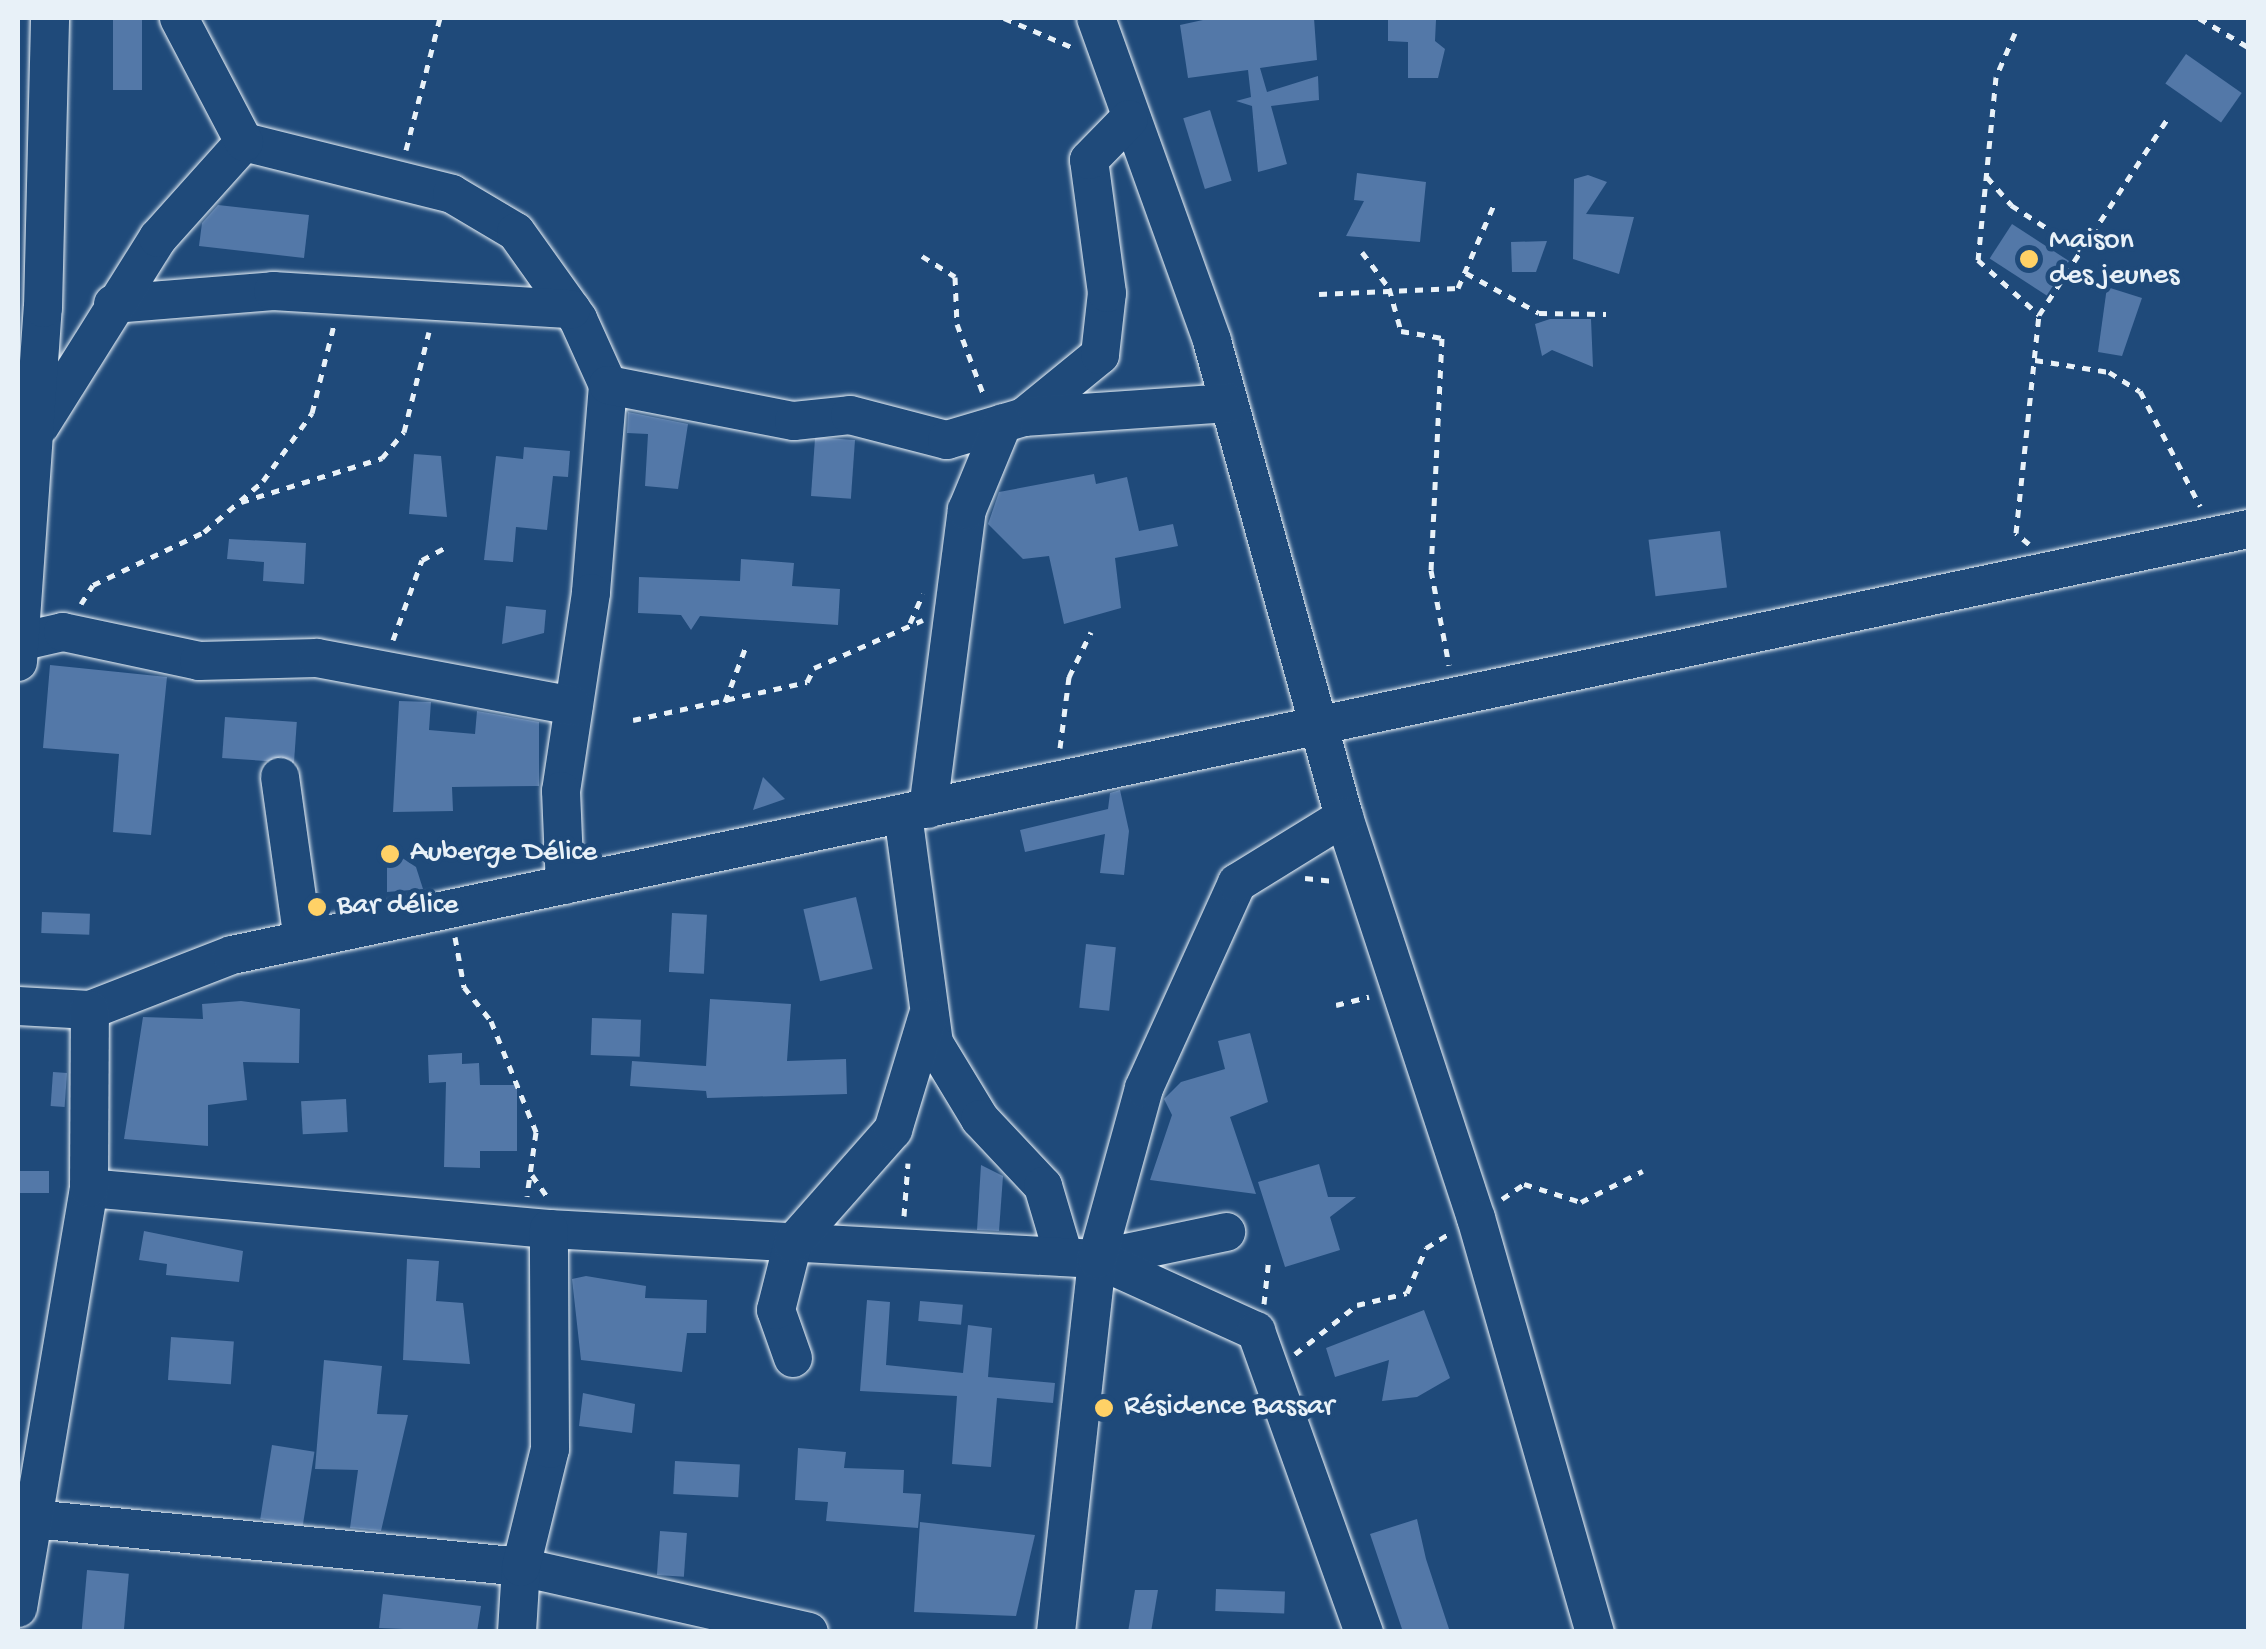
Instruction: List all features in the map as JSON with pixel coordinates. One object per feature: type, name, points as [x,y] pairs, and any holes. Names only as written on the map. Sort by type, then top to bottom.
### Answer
[{"type":"street","points":[[50,18],[34,438],[18,652],[63,632],[199,661],[317,658],[574,706]]},
{"type":"street","points":[[179,18],[244,142],[452,194],[516,232],[571,309],[608,386],[574,706],[561,791],[566,885]]},
{"type":"street","points":[[1096,18],[1229,403],[1344,817],[1476,1218],[1595,1632]]},
{"type":"street","points":[[793,1358],[776,1310],[793,1243],[845,1190],[899,1112],[927,1018],[916,812],[967,510],[1013,420],[1100,355],[1107,293],[1090,160],[1130,118]]},
{"type":"street","points":[[34,438],[158,238],[244,142]]},
{"type":"street","points":[[114,304],[176,292],[342,294],[571,309]]},
{"type":"street","points":[[608,386],[794,421],[850,415],[946,440],[1013,420],[1229,403]]},
{"type":"street","points":[[18,1006],[90,1010],[232,955],[2248,528]]},
{"type":"street","points":[[280,777],[303,940]]},
{"type":"street","points":[[1056,1632],[1080,1258],[1144,1088],[1237,883],[1269,856],[1344,817]]},
{"type":"street","points":[[18,1608],[89,1188],[90,1010]]},
{"type":"street","points":[[927,1018],[980,1119],[1043,1186],[1080,1258],[1256,1331],[1364,1632]]},
{"type":"street","points":[[89,1188],[549,1228],[1080,1258],[1226,1232]]},
{"type":"street","points":[[517,1632],[522,1567],[550,1449],[549,1228]]},
{"type":"street","points":[[32,1519],[522,1567],[804,1631]]},
{"type":"path","points":[[398,182],[440,18]]},
{"type":"path","points":[[1004,18],[1109,60]]},
{"type":"path","points":[[2199,18],[2248,47]]},
{"type":"path","points":[[2014,33],[1996,77],[1978,260],[2039,316]]},
{"type":"path","points":[[2058,569],[2016,533],[2039,316],[2169,116]]},
{"type":"path","points":[[1987,176],[2010,205],[2081,250]]},
{"type":"path","points":[[1320,294],[1458,288],[1495,202]]},
{"type":"path","points":[[1362,252],[1389,288],[1401,332],[1442,338],[1431,570],[1447,663]]},
{"type":"path","points":[[922,256],[955,278],[972,380],[1013,420]]},
{"type":"path","points":[[1466,272],[1539,313],[1606,314]]},
{"type":"path","points":[[63,632],[93,584],[204,532],[238,503],[312,413],[342,294]]},
{"type":"path","points":[[238,503],[382,458],[404,432],[412,379],[429,360],[429,323],[452,300]]},
{"type":"path","points":[[2035,360],[2109,372],[2140,391],[2196,492],[2209,537]]},
{"type":"path","points":[[381,671],[422,560],[448,546]]},
{"type":"path","points":[[633,720],[807,682],[814,668],[900,625],[950,615]]},
{"type":"path","points":[[1050,756],[1064,744],[1069,677],[1091,632]]},
{"type":"path","points":[[725,702],[746,646]]},
{"type":"path","points":[[1269,856],[1300,878],[1366,885]]},
{"type":"path","points":[[450,909],[464,987],[498,1034],[536,1132],[527,1199],[494,1224]]},
{"type":"path","points":[[899,1112],[909,1143],[901,1249]]},
{"type":"path","points":[[1271,1377],[1357,1305],[1407,1293],[1426,1248],[1524,1184],[1581,1202],[1644,1171]]},
{"type":"path","points":[[1256,1331],[1269,1257]]},
{"type":"building","points":[[113,18],[142,18],[142,90],[113,90]]},
{"type":"building","points":[[1212,18],[1314,18],[1317,60],[1260,68],[1267,92],[1318,76],[1319,100],[1271,106],[1287,164],[1258,172],[1252,106],[1236,101],[1251,97],[1248,70],[1188,78],[1180,25]]},
{"type":"building","points":[[1388,18],[1436,20],[1435,41],[1445,49],[1438,78],[1408,78],[1408,42],[1388,41]]},
{"type":"building","points":[[2186,54],[2242,93],[2221,122],[2165,83]]},
{"type":"building","points":[[1210,110],[1232,181],[1205,189],[1183,118]]},
{"type":"building","points":[[1357,173],[1426,182],[1420,242],[1346,236],[1364,201],[1354,200]]},
{"type":"building","points":[[1588,175],[1607,182],[1586,214],[1634,217],[1619,274],[1573,259],[1574,179]]},
{"type":"building","points":[[218,205],[309,215],[304,258],[199,246],[202,223]]},
{"type":"building","name":"Maison des jeunes","points":[[2012,224],[2069,261],[2047,295],[1990,258]]},
{"type":"building","points":[[1547,241],[1536,272],[1512,272],[1511,242]]},
{"type":"building","points":[[2107,287],[2142,298],[2122,356],[2098,352]]},
{"type":"building","points":[[1550,319],[1591,319],[1593,367],[1552,350],[1542,356],[1535,324]]},
{"type":"building","points":[[628,412],[688,424],[678,489],[645,486],[648,434],[627,433]]},
{"type":"building","points":[[815,437],[855,440],[851,499],[811,496]]},
{"type":"building","points":[[524,447],[570,451],[568,477],[553,476],[547,530],[516,527],[513,562],[484,560],[496,456],[523,459]]},
{"type":"building","points":[[414,454],[441,456],[447,517],[409,514]]},
{"type":"building","points":[[1094,474],[1096,484],[1127,477],[1139,531],[1173,524],[1178,546],[1115,558],[1121,608],[1064,624],[1049,556],[1023,559],[988,524],[999,492]]},
{"type":"building","points":[[1720,531],[1727,588],[1655,596],[1649,540]]},
{"type":"building","points":[[229,539],[306,543],[304,584],[263,581],[264,562],[227,559]]},
{"type":"building","points":[[741,559],[794,563],[792,586],[840,589],[838,625],[700,616],[691,630],[681,615],[638,613],[639,577],[740,581]]},
{"type":"building","points":[[506,606],[546,610],[544,633],[502,644]]},
{"type":"building","points":[[50,665],[167,677],[151,835],[113,832],[119,754],[43,748]]},
{"type":"building","points":[[399,701],[431,702],[429,730],[475,734],[477,711],[539,722],[539,786],[452,787],[453,811],[393,812]]},
{"type":"building","points":[[225,717],[297,722],[294,763],[222,758]]},
{"type":"building","points":[[763,777],[785,799],[753,810]]},
{"type":"building","points":[[1120,790],[1129,831],[1124,875],[1100,873],[1105,834],[1025,852],[1020,830],[1108,809],[1110,793]]},
{"type":"building","points":[[387,848],[416,867],[423,889],[387,892]]},
{"type":"building","points":[[856,897],[873,969],[820,981],[803,909]]},
{"type":"building","points":[[42,912],[90,914],[89,935],[41,933]]},
{"type":"building","points":[[672,913],[707,915],[704,974],[669,972]]},
{"type":"building","points":[[1086,944],[1116,947],[1109,1011],[1079,1008]]},
{"type":"building","points":[[710,999],[791,1004],[787,1061],[846,1059],[847,1094],[707,1098],[706,1091],[630,1086],[632,1061],[706,1066]]},
{"type":"building","points":[[241,1001],[300,1009],[299,1063],[243,1062],[247,1100],[208,1105],[208,1146],[124,1139],[143,1017],[203,1019],[202,1004]]},
{"type":"building","points":[[592,1018],[641,1020],[640,1057],[591,1055]]},
{"type":"building","points":[[1250,1033],[1268,1102],[1230,1117],[1256,1194],[1150,1180],[1172,1115],[1164,1099],[1181,1082],[1225,1069],[1218,1041]]},
{"type":"building","points":[[462,1053],[462,1064],[479,1063],[480,1085],[517,1085],[517,1151],[480,1151],[480,1168],[444,1167],[446,1082],[429,1083],[428,1055]]},
{"type":"building","points":[[53,1072],[67,1073],[65,1107],[51,1106]]},
{"type":"building","points":[[346,1099],[348,1132],[303,1134],[301,1101]]},
{"type":"building","points":[[1319,1164],[1328,1197],[1356,1197],[1330,1217],[1340,1250],[1285,1267],[1258,1182]]},
{"type":"building","points":[[981,1165],[1003,1176],[999,1231],[977,1230]]},
{"type":"building","points":[[18,1171],[49,1171],[49,1193],[18,1193]]},
{"type":"building","points":[[144,1231],[243,1251],[239,1282],[166,1275],[167,1264],[139,1260]]},
{"type":"building","points":[[407,1259],[439,1261],[436,1301],[463,1303],[470,1364],[403,1360]]},
{"type":"building","points":[[586,1276],[646,1286],[645,1298],[707,1300],[706,1333],[687,1333],[682,1372],[581,1360],[572,1279]]},
{"type":"building","points":[[867,1300],[890,1302],[886,1365],[963,1373],[968,1325],[992,1328],[988,1377],[1055,1383],[1053,1403],[997,1398],[991,1467],[952,1464],[957,1396],[860,1391]]},
{"type":"building","points":[[920,1301],[963,1305],[961,1325],[918,1321]]},
{"type":"building","points":[[1424,1310],[1450,1378],[1417,1397],[1382,1401],[1389,1360],[1335,1377],[1326,1348]]},
{"type":"building","points":[[171,1337],[234,1341],[231,1384],[168,1380]]},
{"type":"building","points":[[324,1360],[382,1366],[377,1414],[408,1415],[381,1531],[350,1528],[358,1470],[315,1469]]},
{"type":"building","points":[[583,1393],[635,1404],[632,1433],[579,1426]]},
{"type":"building","points":[[272,1445],[314,1452],[303,1526],[260,1519]]},
{"type":"building","points":[[798,1448],[846,1452],[844,1468],[904,1470],[903,1493],[921,1494],[918,1528],[826,1521],[828,1502],[795,1500]]},
{"type":"building","points":[[675,1461],[740,1464],[738,1497],[673,1494]]},
{"type":"building","points":[[1417,1519],[1450,1632],[1403,1632],[1370,1534]]},
{"type":"building","points":[[920,1522],[1035,1535],[1016,1616],[914,1612]]},
{"type":"building","points":[[660,1531],[687,1533],[684,1577],[657,1575]]},
{"type":"building","points":[[87,1570],[129,1574],[124,1632],[82,1632]]},
{"type":"building","points":[[1216,1589],[1285,1591],[1284,1613],[1215,1611]]},
{"type":"building","points":[[1135,1590],[1158,1590],[1151,1632],[1128,1632]]},
{"type":"building","points":[[383,1594],[481,1606],[477,1632],[379,1628]]},
{"type":"place","name":"Maison des jeunes","points":[[2029,259]]},
{"type":"place","name":"Auberge Délice","points":[[390,854]]},
{"type":"place","name":"Bar délice","points":[[317,907]]},
{"type":"place","name":"Résidence Bassar","points":[[1104,1408]]}]
